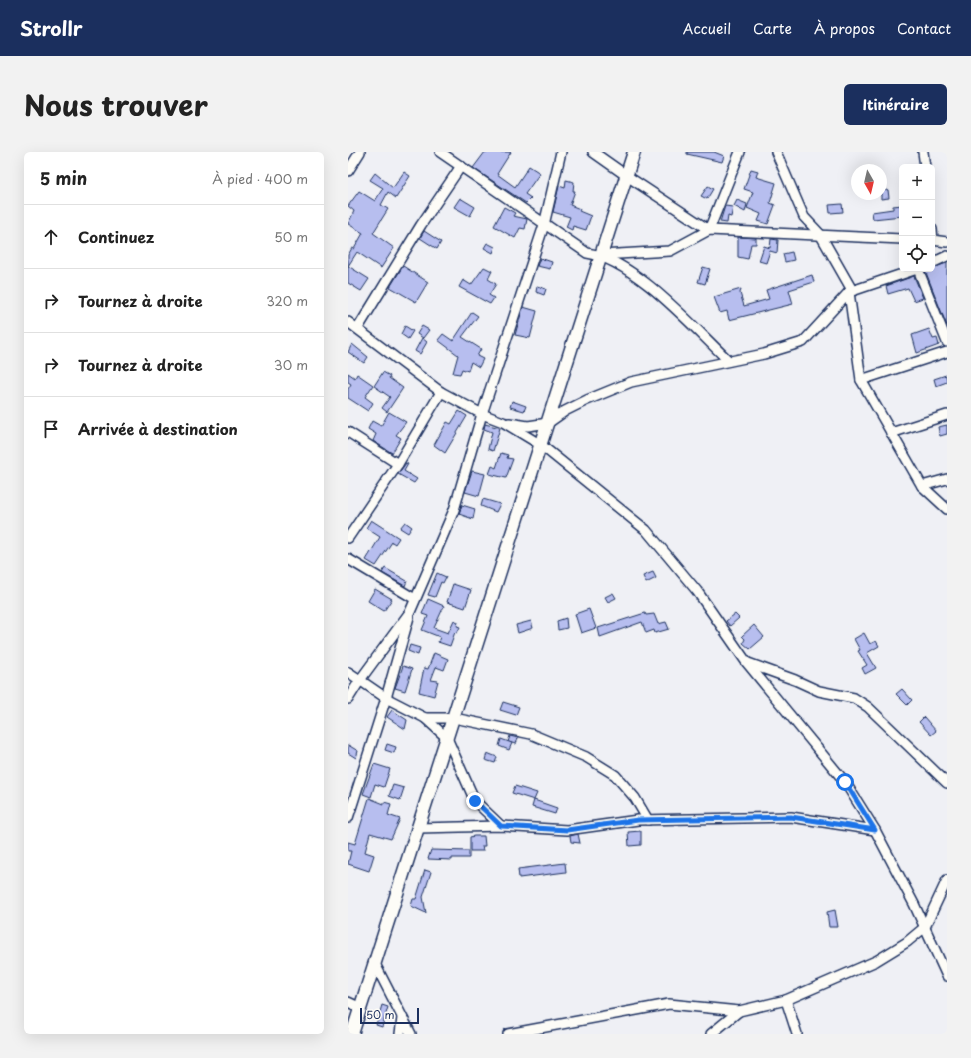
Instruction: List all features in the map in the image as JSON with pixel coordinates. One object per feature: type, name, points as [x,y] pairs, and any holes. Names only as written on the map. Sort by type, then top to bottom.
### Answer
[{"type":"street","points":[[348,171],[360,152]]},
{"type":"street","points":[[440,152],[588,254],[601,255],[670,251],[709,230],[899,239]]},
{"type":"street","points":[[348,818],[386,698],[410,612],[454,510],[482,414],[544,225],[561,152]]},
{"type":"street","points":[[593,152],[709,230]]},
{"type":"street","points":[[352,1034],[634,152]]},
{"type":"street","points":[[709,230],[740,152]]},
{"type":"street","points":[[503,422],[528,426],[548,424],[565,411],[587,400],[632,382],[764,354],[803,342],[852,290],[820,234],[804,217],[776,152]]},
{"type":"street","points":[[924,152],[925,164]]},
{"type":"street","points":[[358,328],[421,225],[461,166]]},
{"type":"street","points":[[935,240],[947,242]]},
{"type":"street","points":[[601,255],[643,280],[730,361]]},
{"type":"street","points":[[935,262],[947,256]]},
{"type":"street","points":[[849,292],[908,272]]},
{"type":"street","points":[[918,272],[947,342]]},
{"type":"street","points":[[849,292],[861,380],[922,486],[947,509]]},
{"type":"street","points":[[348,322],[358,328],[441,392],[482,414],[503,422],[541,445],[646,530],[697,590],[747,663],[845,782],[875,830],[925,927],[947,976]]},
{"type":"street","points":[[861,380],[947,352]]},
{"type":"street","points":[[348,538],[398,464],[441,392]]},
{"type":"street","points":[[891,433],[947,415]]},
{"type":"street","points":[[348,432],[398,464]]},
{"type":"street","points":[[922,486],[947,479]]},
{"type":"street","points":[[348,558],[415,599]]},
{"type":"street","points":[[348,699],[360,680],[410,612]]},
{"type":"street","points":[[747,663],[795,680],[819,691],[854,698],[868,707],[947,783]]},
{"type":"street","points":[[348,672],[386,698],[425,718],[447,738],[475,801],[501,826]]},
{"type":"street","points":[[425,718],[454,718],[531,734],[586,756],[615,774],[635,798],[648,820]]},
{"type":"street","points":[[418,828],[501,826],[567,830],[638,820],[791,817],[875,830]]},
{"type":"street","points":[[508,1034],[668,1004],[740,1011],[786,1000],[876,961],[907,942],[925,927],[947,880]]},
{"type":"street","points":[[375,964],[411,1034]]},
{"type":"street","points":[[786,1000],[797,1034]]},
{"type":"street","points":[[348,1002],[361,1008]]},
{"type":"street","points":[[711,1034],[740,1011]]},
{"type":"street","points":[[400,1034],[402,1017]]},
{"type":"building","points":[[485,152],[511,152],[497,174],[515,187],[529,166],[540,173],[525,194],[531,198],[526,203],[473,168]]},
{"type":"building","points":[[687,152],[714,152],[724,156],[722,162],[687,154]]},
{"type":"building","points":[[751,169],[758,171],[756,177],[776,183],[770,203],[775,205],[768,224],[758,221],[761,214],[747,208],[753,192],[744,189]]},
{"type":"building","points":[[404,172],[410,176],[396,198],[388,192],[381,205],[388,209],[373,233],[394,248],[381,268],[357,252],[348,266],[348,255],[352,248],[354,249],[363,233],[348,224],[354,211],[348,206],[359,191],[375,201],[383,188],[370,180],[375,173],[393,188]]},
{"type":"building","points":[[566,180],[574,182],[573,191],[575,191],[570,205],[591,216],[586,230],[573,226],[572,230],[566,227],[570,217],[553,212],[559,186],[565,188]]},
{"type":"building","points":[[708,186],[713,189],[707,199],[701,196]]},
{"type":"building","points":[[888,190],[889,198],[887,198]]},
{"type":"building","points":[[460,198],[475,207],[470,216],[454,207]]},
{"type":"building","points":[[737,200],[747,204],[745,212],[734,206]]},
{"type":"building","points":[[842,204],[843,212],[830,213],[829,205]]},
{"type":"building","points":[[899,205],[899,216],[873,219],[872,212],[893,209],[893,206]]},
{"type":"building","points":[[725,206],[733,207],[731,217],[728,216],[727,223],[720,222]]},
{"type":"building","points":[[504,207],[515,213],[513,216],[527,219],[525,229],[520,228],[515,238],[494,226]]},
{"type":"building","points":[[424,231],[441,242],[437,249],[420,238]]},
{"type":"building","points":[[738,237],[756,238],[756,244],[751,244],[748,259],[738,257]]},
{"type":"building","points":[[771,239],[778,240],[777,253],[770,251],[766,263],[759,261],[764,246],[770,248]]},
{"type":"building","points":[[487,243],[495,247],[493,253],[484,248]]},
{"type":"building","points":[[792,252],[794,260],[785,262],[783,254]]},
{"type":"building","points":[[540,258],[552,262],[550,269],[537,266]]},
{"type":"building","points":[[947,263],[947,326],[926,272],[935,272],[935,267]]},
{"type":"building","points":[[348,266],[369,279],[361,291],[348,283]]},
{"type":"building","points":[[403,266],[428,282],[416,302],[390,287]]},
{"type":"building","points":[[484,267],[492,271],[488,279],[496,284],[489,295],[494,298],[490,304],[459,287],[463,280],[471,285]]},
{"type":"building","points":[[703,267],[710,269],[705,284],[698,282]]},
{"type":"building","points":[[812,275],[814,282],[789,290],[793,304],[729,320],[727,311],[720,313],[714,297],[741,289],[740,293],[744,306],[769,299],[766,290]]},
{"type":"building","points":[[914,276],[923,298],[914,301],[908,288],[888,294],[886,286]]},
{"type":"building","points":[[537,286],[546,289],[544,295],[536,292]]},
{"type":"building","points":[[523,307],[537,311],[530,338],[515,335]]},
{"type":"building","points":[[472,312],[478,316],[462,337],[481,349],[477,356],[483,359],[479,367],[471,362],[468,371],[462,369],[460,374],[453,373],[458,355],[438,340],[443,334],[453,341]]},
{"type":"building","points":[[405,326],[413,331],[408,339],[401,334]]},
{"type":"building","points":[[422,326],[429,330],[423,338],[417,334]]},
{"type":"building","points":[[929,329],[933,339],[937,338],[939,345],[917,353],[912,335]]},
{"type":"building","points":[[422,338],[427,342],[420,354],[415,351]]},
{"type":"building","points":[[352,344],[368,357],[364,363],[348,352]]},
{"type":"building","points":[[383,372],[390,376],[389,378],[403,388],[387,412],[382,408],[390,397],[374,386]]},
{"type":"building","points":[[348,373],[355,378],[357,374],[373,385],[365,397],[373,403],[368,411],[348,398],[348,389],[351,384],[348,382]]},
{"type":"building","points":[[946,375],[947,382],[936,386],[934,379]]},
{"type":"building","points":[[512,401],[526,406],[524,411],[510,407]]},
{"type":"building","points":[[459,411],[467,416],[445,453],[434,445],[447,422],[451,424]]},
{"type":"building","points":[[389,412],[406,422],[396,435],[401,438],[392,453],[373,441],[376,434],[368,429],[372,421],[381,426]]},
{"type":"building","points":[[485,424],[500,428],[493,451],[488,449],[492,432],[484,429]]},
{"type":"building","points":[[947,425],[947,434],[940,436],[938,427]]},
{"type":"building","points":[[501,453],[508,455],[507,458],[513,459],[506,478],[489,474],[492,466],[496,468]]},
{"type":"building","points":[[406,463],[408,464],[404,471],[417,479],[414,483],[398,474]]},
{"type":"building","points":[[472,471],[485,474],[479,496],[465,492]]},
{"type":"building","points":[[483,499],[500,504],[496,512],[481,506]]},
{"type":"building","points":[[462,505],[475,509],[473,519],[459,514]]},
{"type":"building","points":[[371,520],[399,538],[395,544],[392,542],[376,566],[366,560],[380,537],[366,528]]},
{"type":"building","points":[[405,522],[412,527],[408,533],[400,528]]},
{"type":"building","points":[[385,568],[407,581],[405,586],[382,573]]},
{"type":"building","points":[[653,572],[656,578],[646,583],[643,576]]},
{"type":"building","points":[[437,573],[446,577],[443,583],[441,582],[435,597],[428,595]]},
{"type":"building","points":[[453,584],[471,590],[465,608],[447,602]]},
{"type":"building","points":[[375,589],[392,599],[384,611],[368,601]]},
{"type":"building","points":[[613,593],[616,598],[608,602],[605,597]]},
{"type":"building","points":[[428,599],[444,606],[434,628],[448,633],[454,620],[458,622],[457,626],[460,627],[457,633],[455,632],[450,646],[438,642],[440,637],[422,630],[428,616],[422,614]]},
{"type":"building","points":[[589,609],[596,628],[581,633],[575,614]]},
{"type":"building","points":[[645,613],[646,615],[654,614],[658,624],[666,622],[669,629],[655,633],[654,630],[646,633],[642,622],[600,637],[598,628]]},
{"type":"building","points":[[735,614],[739,618],[730,626],[726,621]]},
{"type":"building","points":[[566,618],[567,628],[558,630],[557,621]]},
{"type":"building","points":[[531,621],[533,628],[518,633],[516,625]]},
{"type":"building","points":[[754,625],[764,637],[750,649],[743,643],[745,639],[742,636]]},
{"type":"building","points":[[864,633],[870,644],[876,641],[879,646],[867,653],[876,668],[865,674],[862,668],[867,665],[858,651],[860,650],[854,639]]},
{"type":"building","points":[[410,645],[420,648],[418,655],[408,651]]},
{"type":"building","points":[[434,653],[448,659],[444,670],[436,667],[431,680],[438,681],[434,696],[419,692],[424,668],[428,669]]},
{"type":"building","points":[[403,666],[412,669],[405,691],[395,688]]},
{"type":"building","points":[[902,689],[912,700],[907,705],[896,694]]},
{"type":"building","points":[[503,702],[519,707],[516,715],[500,710]]},
{"type":"building","points":[[392,710],[407,720],[405,729],[387,717]]},
{"type":"building","points":[[924,717],[936,731],[931,735],[919,722]]},
{"type":"building","points":[[510,736],[518,738],[516,744],[508,742]]},
{"type":"building","points":[[501,739],[512,743],[509,750],[499,746]]},
{"type":"building","points":[[387,744],[396,747],[394,753],[385,750]]},
{"type":"building","points":[[348,745],[358,751],[356,758],[348,753]]},
{"type":"building","points":[[487,753],[497,757],[495,763],[485,760]]},
{"type":"building","points":[[374,764],[390,769],[384,787],[375,784],[371,797],[363,794]]},
{"type":"building","points":[[393,785],[404,788],[400,800],[389,796]]},
{"type":"building","points":[[515,786],[537,793],[534,800],[512,793]]},
{"type":"building","points":[[369,798],[384,804],[384,802],[391,804],[388,815],[400,819],[391,839],[370,833],[365,852],[374,855],[369,871],[348,864],[351,851],[348,851],[348,842],[355,844]]},
{"type":"building","points":[[534,800],[557,808],[555,814],[532,807]]},
{"type":"building","points":[[641,831],[641,845],[629,846],[628,832]]},
{"type":"building","points":[[578,834],[580,843],[571,842],[570,836]]},
{"type":"building","points":[[484,836],[485,846],[482,846],[483,851],[470,851],[470,837]]},
{"type":"building","points":[[431,850],[469,851],[469,858],[452,858],[452,860],[428,859]]},
{"type":"building","points":[[565,863],[566,872],[519,878],[518,869]]},
{"type":"building","points":[[425,870],[431,872],[423,897],[426,913],[411,906],[413,899],[416,899]]},
{"type":"building","points":[[835,910],[838,927],[829,927],[827,912]]},
{"type":"building","points":[[382,1005],[388,1007],[382,1027],[376,1025]]},
{"type":"route","points":[[475,801],[501,826],[567,830],[638,820],[791,817],[875,830],[845,782]]}]
